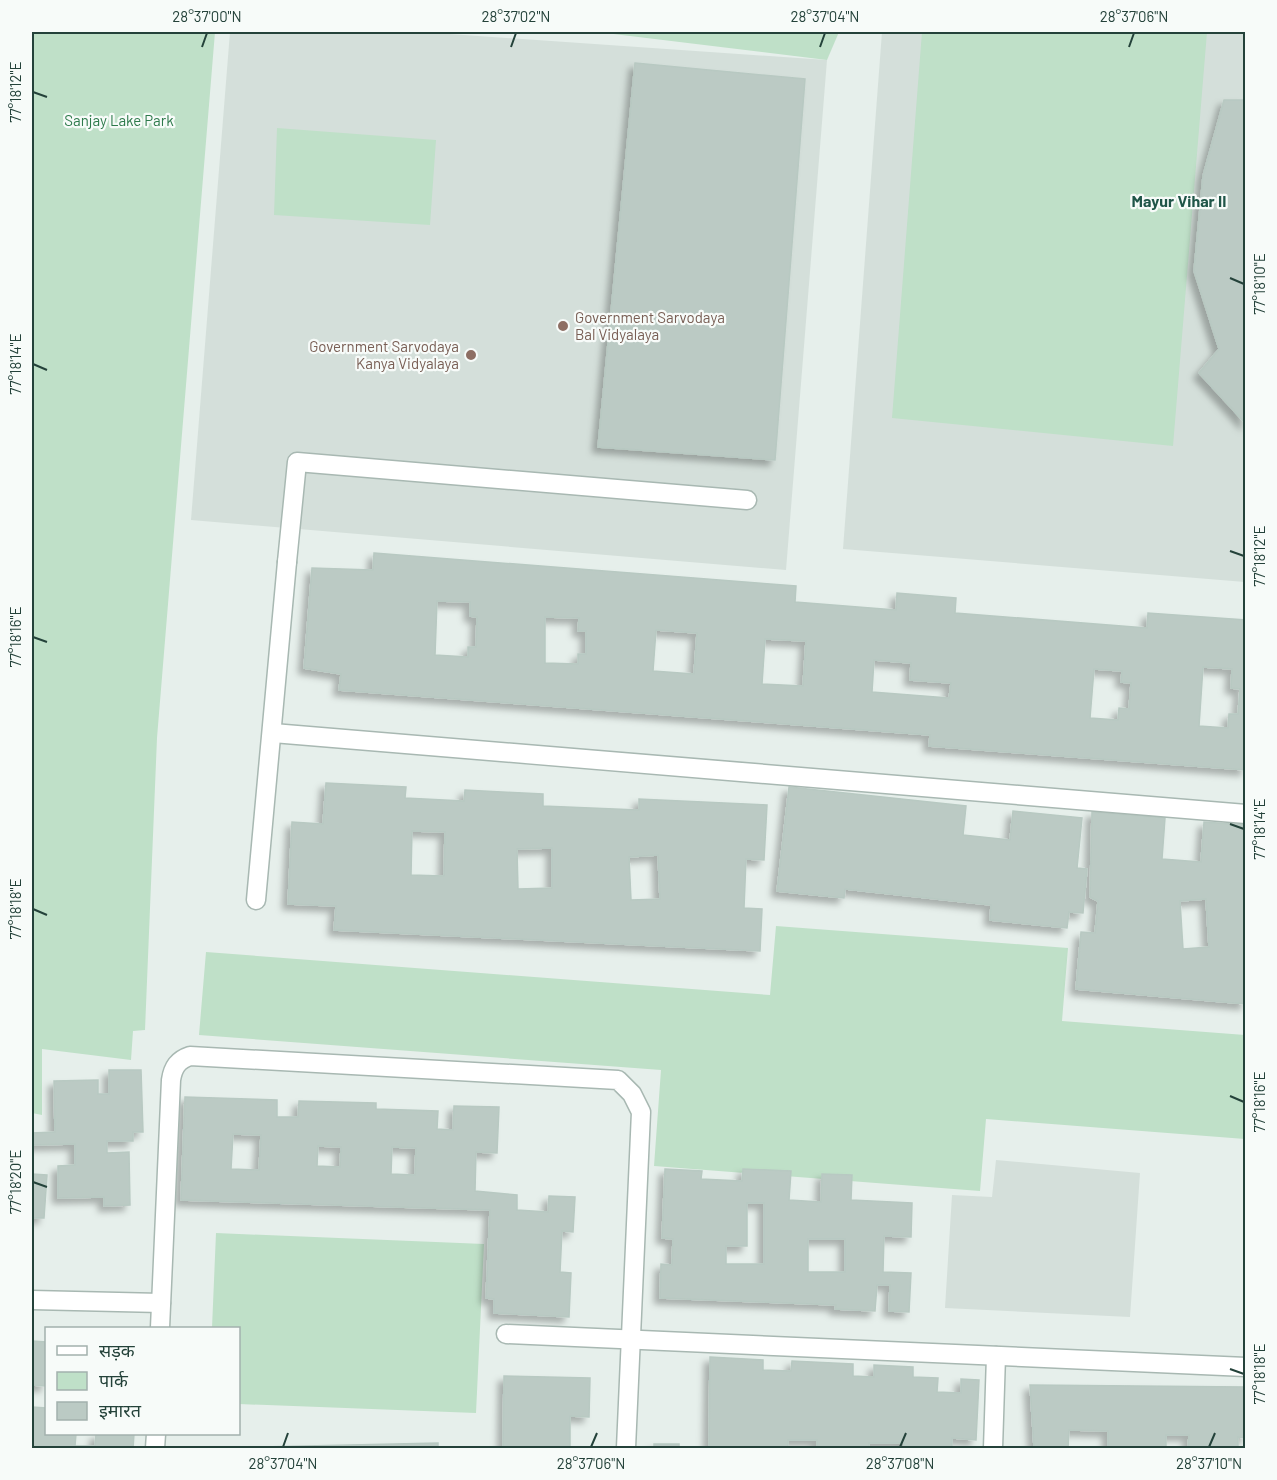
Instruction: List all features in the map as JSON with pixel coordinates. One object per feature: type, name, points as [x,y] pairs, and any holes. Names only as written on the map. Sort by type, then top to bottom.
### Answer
[{"type":"street","points":[[256,900],[297,462],[747,500]]},
{"type":"street","points":[[273,733],[1245,814]]},
{"type":"street","points":[[160,1327],[171,1080],[175,1065],[182,1058],[190,1056],[618,1080],[632,1094],[641,1112],[626,1449]]},
{"type":"street","points":[[32,1300],[161,1303]]},
{"type":"street","points":[[506,1334],[1245,1367]]},
{"type":"street","points":[[993,1449],[996,1356]]},
{"type":"shaded area","points":[[230,32],[421,32],[827,60],[786,570],[191,520]]},
{"type":"shaded area","points":[[882,32],[1245,32],[1245,582],[843,549]]},
{"type":"shaded area","points":[[996,1160],[1140,1173],[1130,1317],[945,1308],[952,1195],[992,1197]]},
{"type":"green space","name":"Sanjay Lake Park","points":[[32,32],[215,32],[157,738],[145,1030],[133,1031],[131,1060],[42,1049],[42,1115],[32,1113]]},
{"type":"green space","points":[[597,32],[839,32],[827,60]]},
{"type":"green space","points":[[922,32],[1207,32],[1173,446],[892,418]]},
{"type":"green space","points":[[277,128],[436,140],[430,225],[274,215]]},
{"type":"green space","points":[[776,926],[1068,948],[1062,1021],[1245,1035],[1245,1139],[986,1119],[980,1191],[654,1166],[661,1070],[199,1035],[206,952],[770,995]]},
{"type":"green space","points":[[216,1233],[484,1244],[476,1413],[240,1404],[240,1327],[212,1327]]},
{"type":"building","points":[[635,63],[805,79],[775,460],[598,447]]},
{"type":"building","points":[[1224,100],[1246,100],[1246,424],[1199,373],[1219,349],[1194,271],[1203,176]]},
{"type":"building","points":[[374,553],[796,586],[795,602],[896,610],[897,593],[956,598],[955,613],[1147,628],[1148,613],[1246,620],[1246,770],[929,746],[930,735],[339,690],[341,674],[304,668],[312,568],[373,570]],"holes":[[[437,601],[470,602],[470,616],[477,617],[476,647],[468,647],[468,657],[435,655]],[[545,617],[579,618],[578,631],[586,631],[586,654],[578,654],[578,664],[545,663]],[[656,630],[697,633],[694,674],[653,671]],[[765,639],[806,641],[803,686],[762,684]],[[874,660],[911,663],[910,680],[951,683],[949,698],[872,692]],[[1203,667],[1232,669],[1231,688],[1240,689],[1238,714],[1229,714],[1228,728],[1199,726]],[[1094,669],[1122,671],[1121,682],[1131,683],[1129,709],[1119,708],[1118,720],[1090,718]]]},
{"type":"building","points":[[326,783],[406,787],[405,798],[464,801],[465,790],[543,794],[543,806],[639,810],[639,799],[767,805],[764,860],[746,859],[744,908],[762,909],[760,951],[334,930],[336,906],[288,904],[292,822],[323,824]],"holes":[[[412,831],[445,832],[444,876],[411,875]],[[552,848],[552,888],[518,889],[517,849]],[[658,855],[660,899],[631,900],[629,857]]]},
{"type":"building","points":[[789,787],[966,806],[963,835],[1010,840],[1013,811],[1082,818],[1077,868],[1087,869],[1083,913],[1069,912],[1067,928],[990,920],[991,905],[845,889],[844,898],[777,891]]},
{"type":"building","points":[[1092,812],[1165,818],[1162,859],[1201,862],[1204,822],[1246,825],[1246,1004],[1076,989],[1081,932],[1095,933],[1098,901],[1090,897]],"holes":[[[1206,899],[1209,947],[1183,949],[1180,901]]]},
{"type":"building","points":[[109,1070],[141,1070],[143,1132],[133,1132],[133,1141],[107,1141],[107,1153],[129,1152],[130,1205],[104,1206],[104,1197],[58,1198],[58,1166],[75,1165],[75,1144],[32,1145],[32,1133],[55,1132],[54,1081],[98,1080],[98,1094],[109,1094]]},
{"type":"building","points":[[185,1097],[277,1100],[277,1117],[298,1117],[299,1101],[376,1103],[376,1109],[438,1111],[437,1129],[453,1130],[454,1106],[499,1107],[497,1153],[476,1152],[475,1191],[517,1195],[517,1210],[548,1212],[549,1196],[575,1197],[573,1232],[562,1231],[560,1272],[571,1273],[569,1317],[494,1313],[494,1299],[486,1298],[490,1210],[181,1200]],"holes":[[[233,1134],[261,1135],[259,1170],[231,1169]],[[318,1146],[341,1147],[340,1167],[317,1166]],[[392,1147],[416,1148],[415,1175],[391,1174]]]},
{"type":"building","points":[[665,1169],[702,1171],[701,1179],[742,1181],[743,1169],[791,1171],[789,1200],[821,1202],[822,1174],[852,1175],[851,1200],[912,1203],[911,1237],[884,1236],[883,1272],[911,1273],[909,1312],[889,1311],[890,1285],[877,1285],[875,1311],[835,1309],[836,1305],[660,1298],[661,1264],[672,1265],[673,1239],[662,1238]],"holes":[[[747,1203],[764,1203],[764,1264],[726,1264],[726,1246],[747,1246]],[[808,1239],[845,1239],[845,1272],[808,1272]]]},
{"type":"building","points":[[32,1174],[47,1175],[44,1218],[32,1218]]},
{"type":"building","points":[[32,1341],[45,1342],[45,1386],[32,1385]]},
{"type":"building","points":[[710,1357],[763,1360],[763,1370],[791,1371],[792,1361],[853,1364],[853,1376],[874,1377],[874,1365],[913,1367],[913,1377],[938,1378],[937,1392],[961,1393],[961,1379],[979,1380],[976,1440],[952,1438],[952,1448],[904,1448],[904,1443],[869,1443],[869,1448],[817,1448],[817,1440],[788,1440],[788,1448],[709,1448]]},
{"type":"building","points":[[504,1376],[590,1378],[589,1417],[570,1416],[570,1447],[588,1448],[503,1448]]},
{"type":"building","points":[[1030,1385],[1246,1387],[1246,1438],[1238,1437],[1238,1448],[1188,1448],[1189,1435],[1166,1435],[1166,1448],[1108,1448],[1108,1431],[1069,1430],[1068,1448],[1028,1448],[1034,1447]]},
{"type":"building","points":[[32,1407],[45,1408],[45,1435],[76,1435],[75,1446],[95,1446],[96,1435],[134,1435],[133,1448],[32,1448]]},
{"type":"building","points":[[438,1443],[438,1448],[213,1448]]},
{"type":"building","points":[[654,1444],[679,1444],[679,1448],[654,1448]]},
{"type":"place","name":"Government Sarvodaya Bal Vidyalaya","points":[[563,326]]},
{"type":"place","name":"Government Sarvodaya Kanya Vidyalaya","points":[[471,355]]},
{"type":"district","name":"Mayur Vihar II","points":[[1179,200]]}]
